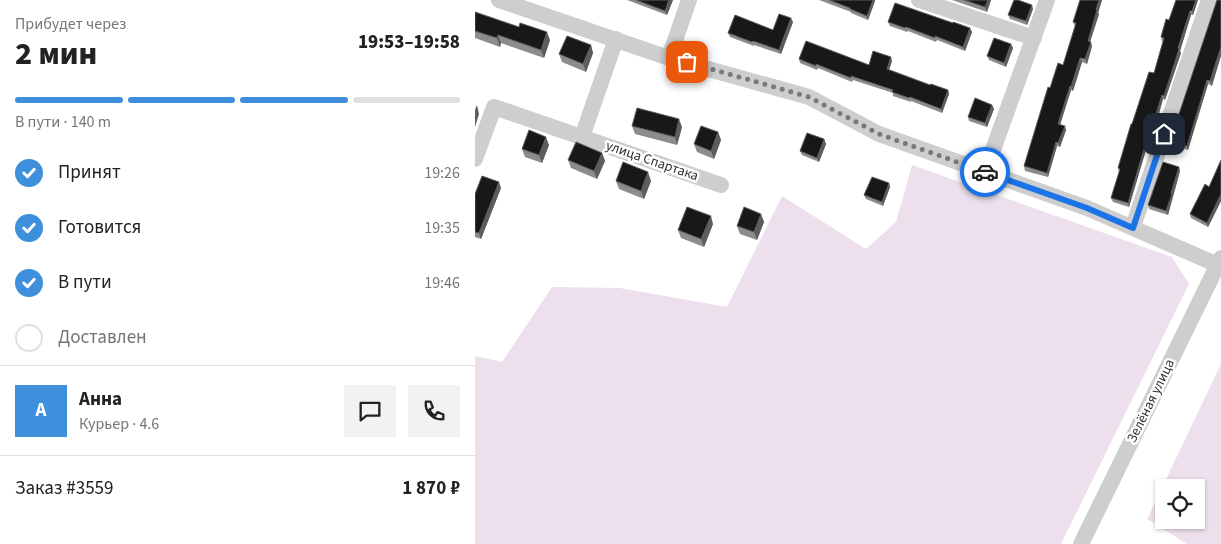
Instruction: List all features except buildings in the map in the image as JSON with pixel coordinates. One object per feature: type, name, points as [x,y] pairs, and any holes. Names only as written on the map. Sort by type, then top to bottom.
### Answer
[{"type":"street","points":[[499,0],[669,58],[809,97],[879,134],[1087,208],[1219,261]]},
{"type":"street","points":[[669,58],[689,0]]},
{"type":"street","points":[[919,0],[1034,38]]},
{"type":"street","points":[[985,172],[1047,0]]},
{"type":"street","points":[[1133,228],[1209,0]]},
{"type":"street","points":[[582,137],[616,40]]},
{"type":"street","name":"улица Спартака","points":[[475,159],[494,107],[721,185]]},
{"type":"street","name":"Зелёная улица","points":[[1081,544],[1219,261]]},
{"type":"shaded area","points":[[912,165],[1172,257],[1189,284],[1061,544],[475,544],[475,356],[502,362],[552,287],[620,288],[727,307],[782,196],[866,249],[896,222]]},
{"type":"shaded area","points":[[1221,364],[1221,544],[1187,544],[1163,529],[1205,529],[1205,479],[1166,479]]},
{"type":"shaded area","points":[[1155,502],[1155,524],[1147,519]]},
{"type":"way so far","points":[[687,62],[809,97],[879,134],[985,172]]},
{"type":"route","points":[[985,172],[1087,208],[1133,228],[1164,134]]}]
